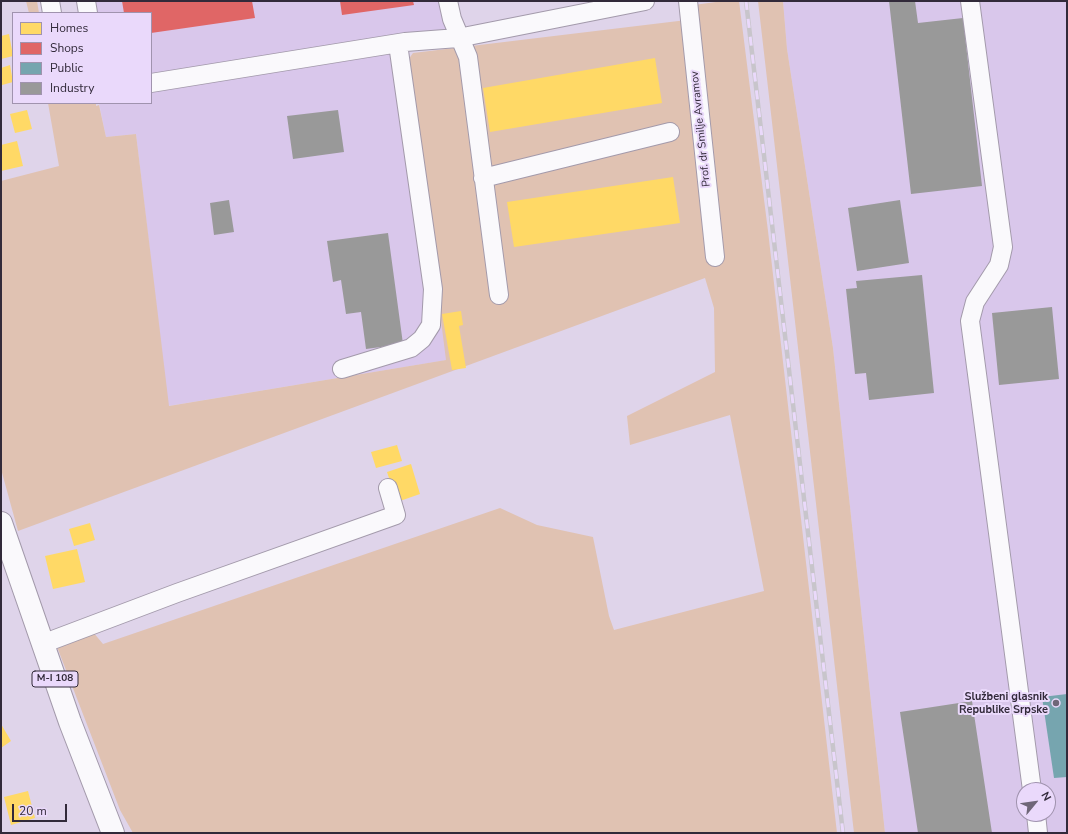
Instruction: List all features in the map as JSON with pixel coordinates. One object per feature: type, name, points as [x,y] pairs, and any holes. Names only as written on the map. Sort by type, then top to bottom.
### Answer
[{"type":"main road","name":"M-I 108","points":[[1,523],[5,550],[113,833]]},
{"type":"street","points":[[50,1],[52,12]]},
{"type":"street","points":[[86,1],[88,12]]},
{"type":"street","points":[[448,1],[458,38],[468,57],[499,295]]},
{"type":"street","points":[[152,83],[398,44],[458,38],[645,1]]},
{"type":"street","name":"Prof. dr Smilje Avramov","points":[[688,1],[715,257]]},
{"type":"street","points":[[970,1],[1004,247],[999,265],[975,302],[970,322],[1031,782]]},
{"type":"street","points":[[342,369],[411,348],[422,339],[431,325],[433,289],[398,44]]},
{"type":"street","points":[[483,178],[670,132]]},
{"type":"street","points":[[42,644],[177,593],[396,515],[388,488]]},
{"type":"street","points":[[1037,822],[1038,833]]},
{"type":"shaded area","points":[[26,1],[37,1],[39,12],[29,12]]},
{"type":"shaded area","points":[[86,1],[448,1],[458,38],[405,43],[447,360],[168,406],[136,134],[106,137],[99,104],[152,104],[152,12],[88,12]]},
{"type":"shaded area","points":[[723,1],[739,1],[768,231],[837,833],[133,833],[120,810],[54,639],[88,626],[103,644],[500,508],[537,525],[593,537],[609,616],[614,630],[764,591],[730,415],[630,445],[627,416],[715,372],[714,308],[705,278],[18,531],[1,469],[1,181],[59,166],[48,104],[99,105],[106,137],[136,134],[169,406],[446,360],[408,60],[413,53],[695,19],[694,5]]},
{"type":"shaded area","points":[[758,1],[783,1],[787,49],[833,348],[885,833],[854,833]]},
{"type":"shaded area","points":[[783,1],[1067,1],[1067,833],[885,833],[833,348],[787,49]]},
{"type":"building: Homes","points":[[9,34],[12,56],[1,59],[1,36]]},
{"type":"building: Homes","points":[[655,58],[662,103],[490,132],[483,88]]},
{"type":"building: Homes","points":[[10,65],[12,82],[2,85],[1,68]]},
{"type":"building: Homes","points":[[27,110],[32,129],[15,133],[10,114]]},
{"type":"building: Homes","points":[[17,141],[23,166],[1,171],[1,145]]},
{"type":"building: Homes","points":[[673,177],[680,223],[514,247],[507,202]]},
{"type":"building: Homes","points":[[461,311],[463,325],[459,326],[466,368],[452,370],[442,314]]},
{"type":"building: Homes","points":[[397,445],[402,461],[376,468],[371,452]]},
{"type":"building: Homes","points":[[411,464],[420,494],[397,502],[387,472]]},
{"type":"building: Homes","points":[[90,523],[95,540],[74,546],[69,529]]},
{"type":"building: Homes","points":[[77,549],[85,582],[53,589],[45,556]]},
{"type":"building: Homes","points":[[1,724],[11,741],[1,748]]},
{"type":"building: Homes","points":[[28,791],[35,818],[11,825],[4,797]]},
{"type":"building: Shops","points":[[122,1],[252,1],[255,18],[152,33],[152,12],[124,12]]},
{"type":"building: Shops","points":[[340,1],[413,1],[414,5],[342,15]]},
{"type":"building: Public","points":[[1067,694],[1067,777],[1054,778],[1042,697]]},
{"type":"building: Industry","points":[[889,1],[915,1],[918,23],[963,18],[982,186],[911,194]]},
{"type":"building: Industry","points":[[338,110],[344,152],[293,159],[287,116]]},
{"type":"building: Industry","points":[[229,200],[234,232],[214,235],[210,203]]},
{"type":"building: Industry","points":[[900,200],[909,263],[857,271],[848,208]]},
{"type":"building: Industry","points":[[388,233],[403,344],[366,349],[361,312],[346,314],[341,280],[333,282],[327,241]]},
{"type":"building: Industry","points":[[922,275],[934,393],[869,400],[866,373],[855,374],[846,289],[857,288],[856,281]]},
{"type":"building: Industry","points":[[1052,307],[1059,379],[999,385],[992,313]]},
{"type":"building: Industry","points":[[972,701],[992,833],[918,833],[900,712]]},
{"type":"railway","points":[[746,1],[843,833]]},
{"type":"place","name":"Službeni glasnik Republike Srpske","points":[[1056,703]]}]
